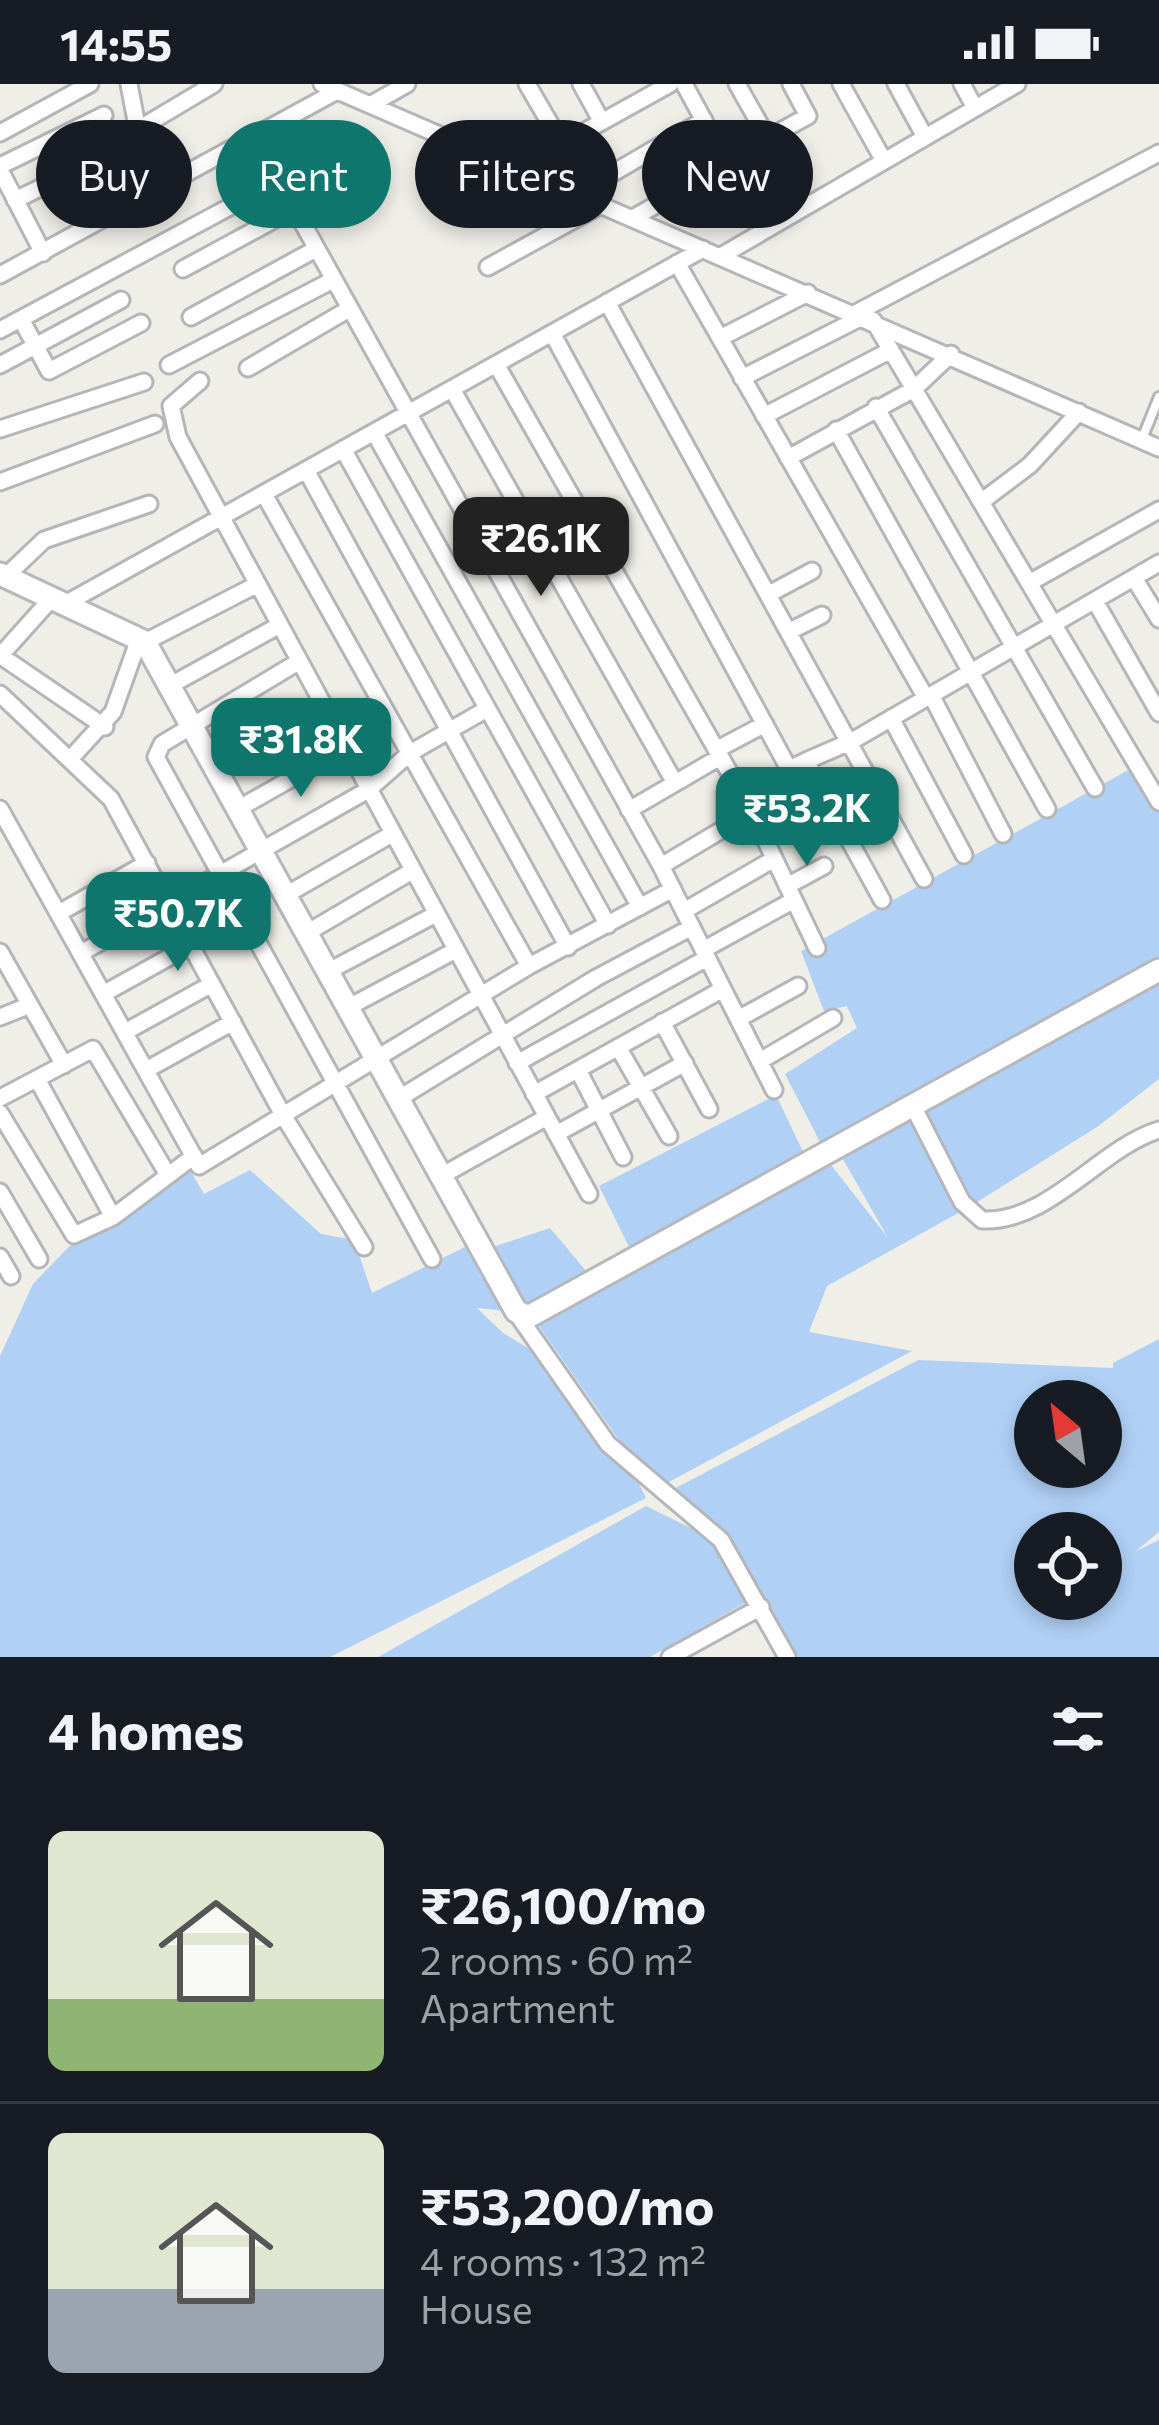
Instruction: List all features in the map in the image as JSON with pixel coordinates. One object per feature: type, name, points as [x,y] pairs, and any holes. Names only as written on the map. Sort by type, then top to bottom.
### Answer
[{"type":"street","points":[[0,133],[90,84]]},
{"type":"street","points":[[129,84],[135,120]]},
{"type":"street","points":[[154,120],[214,84]]},
{"type":"street","points":[[370,105],[407,84]]},
{"type":"street","points":[[527,84],[548,120]]},
{"type":"street","points":[[581,84],[601,120]]},
{"type":"street","points":[[605,120],[642,91],[670,84]]},
{"type":"street","points":[[684,84],[704,120]]},
{"type":"street","points":[[737,84],[758,120]]},
{"type":"street","points":[[791,84],[808,116],[801,120]]},
{"type":"street","points":[[842,84],[884,161]]},
{"type":"street","points":[[896,84],[925,137]]},
{"type":"street","points":[[962,84],[975,108]]},
{"type":"street","points":[[813,202],[1015,84]]},
{"type":"street","points":[[279,120],[330,87],[415,125]]},
{"type":"street","points":[[43,253],[0,168],[104,115]]},
{"type":"street","points":[[742,378],[1159,153]]},
{"type":"street","points":[[15,200],[36,190]]},
{"type":"street","points":[[618,212],[1159,448]]},
{"type":"street","points":[[633,218],[642,213]]},
{"type":"street","points":[[0,330],[216,214]]},
{"type":"street","points":[[0,275],[88,228]]},
{"type":"street","points":[[183,269],[259,228]]},
{"type":"street","points":[[304,228],[661,866],[774,1090]]},
{"type":"street","points":[[488,267],[559,228]]},
{"type":"street","points":[[721,256],[768,228]]},
{"type":"street","points":[[191,317],[316,249]]},
{"type":"street","points":[[105,727],[0,656],[59,601],[264,494],[704,249]]},
{"type":"street","points":[[677,263],[1004,834]]},
{"type":"street","points":[[169,365],[333,280]]},
{"type":"street","points":[[720,338],[808,293]]},
{"type":"street","points":[[0,365],[121,300]]},
{"type":"street","points":[[607,302],[924,879]]},
{"type":"street","points":[[248,368],[350,309]]},
{"type":"street","points":[[864,316],[891,350],[1159,802]]},
{"type":"street","points":[[21,319],[49,371],[141,323]]},
{"type":"street","points":[[552,333],[790,770],[852,741],[1159,563]]},
{"type":"street","points":[[764,416],[891,350]]},
{"type":"street","points":[[788,458],[914,389],[951,354]]},
{"type":"street","points":[[496,364],[752,812],[817,948]]},
{"type":"street","points":[[200,381],[177,397],[170,416],[219,518],[589,1194]]},
{"type":"street","points":[[0,429],[144,382]]},
{"type":"street","points":[[452,388],[675,783]]},
{"type":"street","points":[[876,407],[1017,645],[1095,788]]},
{"type":"street","points":[[981,502],[1030,465],[1079,412]]},
{"type":"street","points":[[0,482],[155,424]]},
{"type":"street","points":[[836,430],[1047,809]]},
{"type":"street","points":[[374,432],[640,907]]},
{"type":"street","points":[[343,449],[608,926]]},
{"type":"street","points":[[306,470],[568,947]]},
{"type":"street","points":[[264,494],[530,966]]},
{"type":"street","points":[[149,504],[44,540],[3,575],[142,641],[516,1311],[608,1444],[721,1540],[787,1657]]},
{"type":"street","points":[[1029,584],[1159,509]]},
{"type":"street","points":[[769,594],[812,571]]},
{"type":"street","points":[[1134,578],[1159,619]]},
{"type":"street","points":[[72,757],[105,727],[142,641],[256,585]]},
{"type":"street","points":[[1094,601],[1159,712]]},
{"type":"street","points":[[790,631],[822,615]]},
{"type":"street","points":[[169,686],[278,626]]},
{"type":"street","points":[[298,662],[162,744],[156,757],[432,1258]]},
{"type":"street","points":[[0,694],[72,757],[111,799],[283,1115],[364,1247]]},
{"type":"street","points":[[81,953],[368,790],[410,753],[487,709]]},
{"type":"street","points":[[213,767],[324,710]]},
{"type":"street","points":[[891,718],[964,855]]},
{"type":"street","points":[[629,810],[765,724]]},
{"type":"street","points":[[236,810],[345,748]]},
{"type":"street","points":[[806,761],[882,901]]},
{"type":"street","points":[[0,809],[199,1166],[530,966],[673,889]]},
{"type":"street","points":[[661,866],[752,812]]},
{"type":"street","points":[[284,896],[392,834]]},
{"type":"street","points":[[684,910],[774,859]]},
{"type":"street","points":[[58,913],[147,863]]},
{"type":"street","points":[[517,1063],[705,954],[824,866]]},
{"type":"street","points":[[305,934],[412,871]]},
{"type":"street","points":[[327,972],[436,914]]},
{"type":"street","points":[[398,1099],[692,927]]},
{"type":"street","points":[[104,994],[191,945]]},
{"type":"street","points":[[346,1008],[455,950]]},
{"type":"street","points":[[0,952],[64,1065]]},
{"type":"street","points":[[516,1311],[528,1317],[1159,970]]},
{"type":"street","points":[[125,1032],[212,984]]},
{"type":"street","points":[[738,1019],[798,986]]},
{"type":"street","points":[[534,1094],[723,988]]},
{"type":"street","points":[[0,1016],[30,1005]]},
{"type":"street","points":[[760,1061],[833,1018]]},
{"type":"street","points":[[146,1070],[233,1022]]},
{"type":"street","points":[[662,1022],[710,1109]]},
{"type":"street","points":[[618,1047],[668,1136]]},
{"type":"street","points":[[2,1092],[93,1048],[167,1175]]},
{"type":"street","points":[[556,1133],[686,1064]]},
{"type":"street","points":[[578,1070],[623,1157]]},
{"type":"street","points":[[37,1079],[113,1217]]},
{"type":"street","points":[[913,1106],[962,1202],[982,1220],[1007,1216],[1076,1182],[1159,1130]]},
{"type":"street","points":[[0,1114],[74,1235],[113,1217],[194,1156]]},
{"type":"street","points":[[441,1176],[547,1117]]},
{"type":"street","points":[[0,1192],[39,1259]]},
{"type":"street","points":[[0,1257],[10,1276]]},
{"type":"street","points":[[670,1657],[761,1607]]},
{"type":"lane","points":[[1141,440],[1159,397]]},
{"type":"water","points":[[1132,768],[1149,806],[1159,803],[1159,960],[821,1144],[785,1074],[857,1028],[847,1006],[824,1011],[801,951]]},
{"type":"water","points":[[1159,978],[1159,1079],[1097,1127],[969,1207],[827,1286],[809,1332],[912,1351],[654,1490],[527,1309],[828,1161],[888,1238],[840,1154]]},
{"type":"water","points":[[776,1095],[808,1162],[631,1251],[599,1186]]},
{"type":"water","points":[[250,1170],[321,1234],[354,1240],[372,1293],[467,1246],[507,1311],[477,1308],[503,1333],[533,1351],[567,1403],[635,1476],[646,1498],[330,1657],[0,1657],[0,1356],[33,1284],[80,1235],[154,1188],[191,1172],[204,1194]]},
{"type":"water","points":[[550,1228],[587,1272],[520,1306],[484,1250]]},
{"type":"water","points":[[1159,1339],[1159,1532],[1136,1551],[1159,1540],[1159,1657],[789,1657],[750,1600],[650,1657],[378,1657],[646,1506],[705,1535],[672,1490],[918,1360],[1113,1368],[1113,1363]]}]
